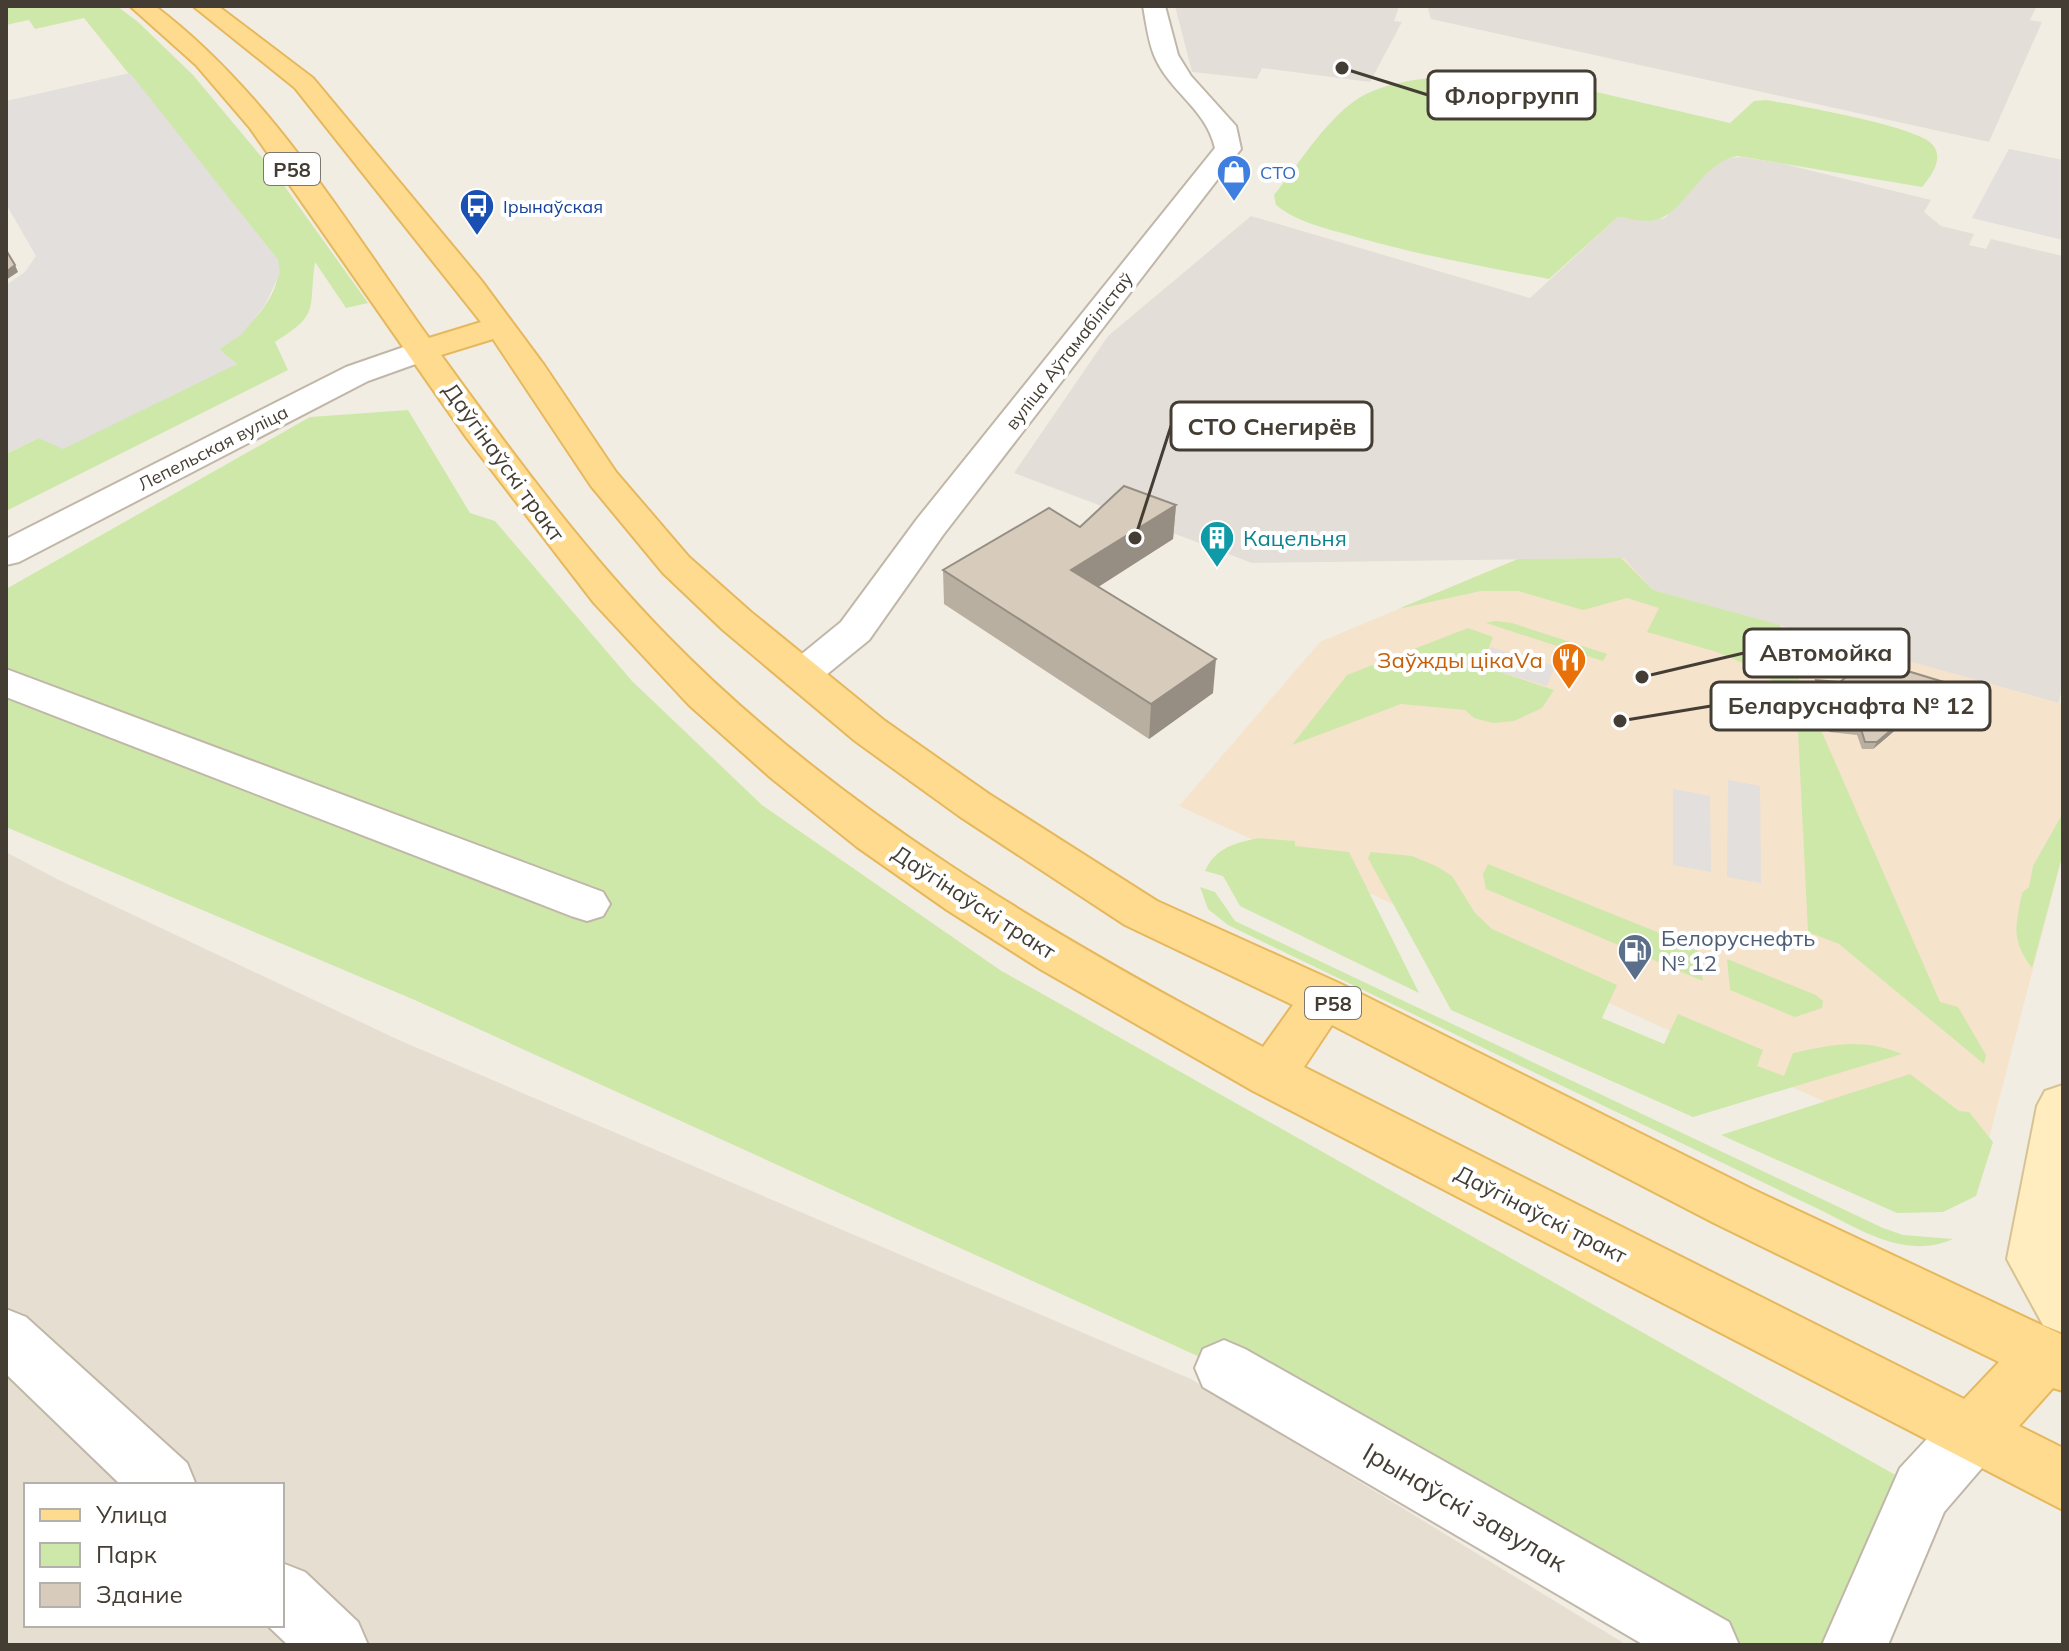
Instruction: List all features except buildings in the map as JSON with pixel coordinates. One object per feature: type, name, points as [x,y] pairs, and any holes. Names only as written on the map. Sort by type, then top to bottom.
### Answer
[{"type":"main road","name":"Даўгінаўскі тракт","points":[[141,6],[238,93],[563,543],[696,689],[770,758],[921,870],[1045,949],[1271,1076],[2063,1480]]},
{"type":"main road","name":"Р58","points":[[204,6],[304,83],[470,286],[533,372],[603,479],[676,565],[870,731],[974,805],[1141,913],[1324,998],[1733,1206],[2058,1336]]},
{"type":"main road","points":[[424,350],[498,327]]},
{"type":"main road","points":[[1271,1076],[1324,998]]},
{"type":"main road","points":[[1972,1434],[2058,1336],[2035,1259],[2063,1106]]},
{"type":"street","name":"вуліца Аўтамабілістаў","points":[[801,675],[855,631],[930,527],[1228,149],[1223,126],[1182,80],[1166,55],[1154,6]]},
{"type":"street","name":"Лепельская вуліца","points":[[6,554],[357,374],[424,350]]},
{"type":"street","points":[[6,682],[587,904]]},
{"type":"street","points":[[6,1336],[163,1483]]},
{"type":"street","name":"Ірынаўскі завулак","points":[[1224,1368],[1706,1645]]},
{"type":"street","points":[[1855,1645],[1922,1490],[1972,1434]]},
{"type":"street","points":[[284,1597],[335,1645]]},
{"type":"shaded area","points":[[1175,6],[1388,6],[1399,7],[1394,21],[1402,22],[1370,82],[1262,68],[1257,79],[1192,72]]},
{"type":"shaded area","points":[[1427,6],[2037,6],[2030,20],[2042,22],[1989,142],[1431,19]]},
{"type":"shaded area","points":[[130,73],[278,260],[280,273],[265,305],[241,335],[219,349],[237,364],[63,449],[38,438],[6,454],[6,285],[25,272],[36,256],[6,204],[6,101]]},
{"type":"shaded area","points":[[2009,149],[2063,160],[2063,240],[1972,218]]},
{"type":"shaded area","points":[[1741,157],[1780,163],[1931,200],[1924,212],[1941,226],[1974,234],[1969,245],[1986,249],[1991,239],[2063,256],[2063,680],[2059,703],[1653,590],[1624,558],[1252,563],[1014,473],[1108,336],[1251,216],[1530,298],[1618,217],[1651,221],[1665,218],[1712,166],[1723,159]]},
{"type":"shaded area","points":[[1625,558],[1653,590],[2063,704],[2063,853],[1980,1173],[1179,806],[1320,642],[1518,559]]},
{"type":"shaded area","points":[[1491,647],[1555,666],[1547,686],[1481,666]]},
{"type":"shaded area","points":[[1728,780],[1760,786],[1761,883],[1727,877]]},
{"type":"shaded area","points":[[1673,789],[1710,796],[1711,872],[1673,865]]},
{"type":"shaded area","points":[[6,852],[399,1040],[1191,1379],[1627,1645],[363,1645],[284,1574],[284,1483],[185,1483],[6,1321]]},
{"type":"shaded area","points":[[6,1323],[163,1483],[24,1483],[24,1627],[284,1626],[322,1645],[6,1645]]},
{"type":"green space","points":[[8,6],[117,6],[138,22],[193,75],[275,173],[368,303],[346,308],[315,262],[310,310],[300,324],[275,342],[288,370],[6,511],[6,454],[38,438],[237,364],[218,350],[261,311],[275,287],[278,273],[278,260],[84,18],[35,29],[29,20],[6,25]]},
{"type":"green space","points":[[1476,75],[1549,81],[1730,123],[1754,101],[1802,106],[1880,123],[1921,137],[1936,149],[1937,161],[1922,187],[1738,156],[1712,169],[1671,212],[1661,218],[1649,221],[1618,217],[1549,279],[1380,243],[1314,225],[1276,205],[1274,195],[1328,126],[1353,102],[1366,94],[1406,81]]},
{"type":"green space","points":[[408,410],[470,513],[495,521],[632,681],[762,805],[1000,970],[1922,1490],[1855,1645],[1706,1645],[1224,1368],[417,1001],[6,827],[6,589],[310,417]]},
{"type":"green space","points":[[1621,558],[1653,590],[1780,625],[1793,666],[1940,1002],[1958,1007],[1986,1055],[1984,1064],[1839,944],[1808,932],[1798,731],[1783,692],[1763,672],[1717,652],[1647,632],[1659,608],[1627,598],[1583,610],[1518,591],[1481,591],[1398,609],[1518,559]]},
{"type":"green space","points":[[1486,623],[1512,623],[1607,654],[1603,661]]},
{"type":"green space","points":[[1468,628],[1493,637],[1482,666],[1554,690],[1542,708],[1514,721],[1493,723],[1474,718],[1465,710],[1401,704],[1292,745],[1347,675]]},
{"type":"green space","points":[[2063,813],[2063,853],[2032,968],[2020,949],[2016,932],[2022,893],[2029,887],[2033,866]]},
{"type":"green space","points":[[1258,838],[1295,841],[1295,846],[1349,852],[1419,993],[1240,906],[1223,876],[1205,871],[1220,852]]},
{"type":"green space","points":[[1371,852],[1412,856],[1452,876],[1475,913],[1492,929],[1617,985],[1602,1018],[1664,1044],[1678,1014],[1763,1050],[1757,1066],[1784,1076],[1793,1053],[1822,1047],[1861,1044],[1902,1054],[1693,1117],[1451,1010],[1368,858]]},
{"type":"green space","points":[[1488,864],[1697,948],[1703,981],[1486,889],[1483,874]]},
{"type":"green space","points":[[1200,887],[1215,892],[1235,921],[1883,1228],[1903,1235],[1953,1239],[1916,1246],[1898,1244],[1863,1231],[1228,925],[1208,909]]},
{"type":"green space","points":[[1727,959],[1816,995],[1823,1001],[1822,1008],[1795,1017],[1730,990]]},
{"type":"green space","points":[[1910,1074],[1959,1111],[1969,1112],[1993,1142],[1976,1196],[1943,1212],[1897,1213],[1721,1135]]},
{"type":"place","name":"Флоргрупп","points":[[1342,68]]},
{"type":"place","name":"СТО","points":[[1234,203]]},
{"type":"place","name":"Ірынаўская","points":[[477,237]]},
{"type":"place","name":"СТО Cнегирёв","points":[[1135,538]]},
{"type":"place","name":"Кацельня","points":[[1217,569]]},
{"type":"place","name":"Автомойка","points":[[1642,677]]},
{"type":"place","name":"Заўжды цікаVа","points":[[1569,691]]},
{"type":"place","name":"Беларуснафта № 12","points":[[1620,721]]},
{"type":"place","name":"Белоруснефть № 12","points":[[1635,982]]}]
